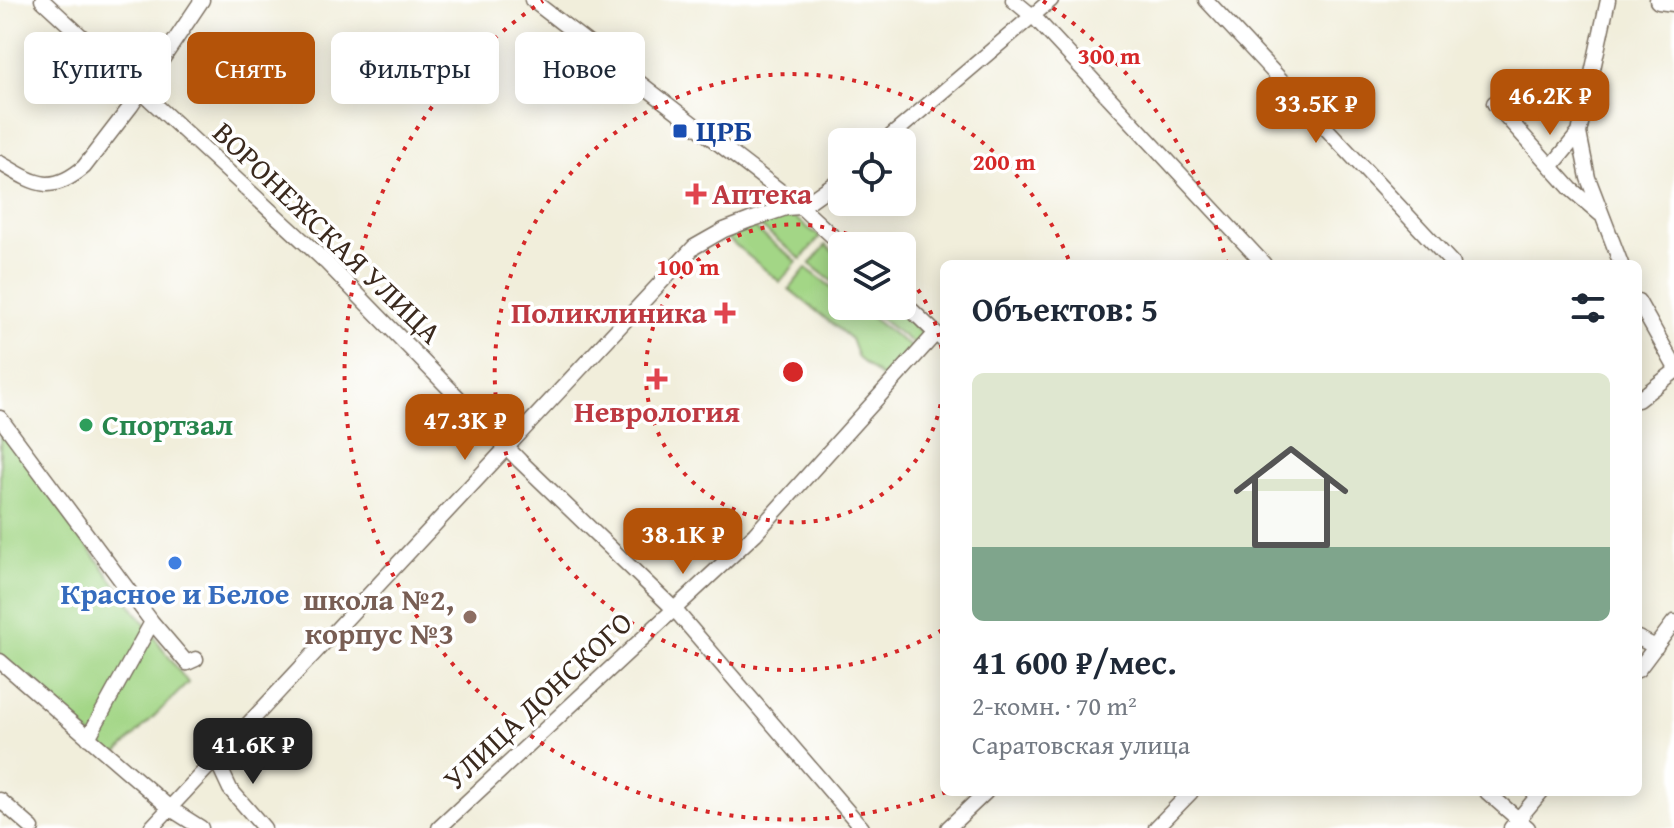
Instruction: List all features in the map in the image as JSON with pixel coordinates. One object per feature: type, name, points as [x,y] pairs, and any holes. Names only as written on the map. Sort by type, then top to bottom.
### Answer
[{"type":"main road","points":[[1659,0],[1674,2]]},
{"type":"street","name":"ВОРОНЕЖСКАЯ УЛИЦА","points":[[42,0],[76,32]]},
{"type":"street","points":[[171,46],[202,0]]},
{"type":"street","points":[[532,0],[801,207],[828,232]]},
{"type":"street","points":[[1013,0],[1032,16],[1260,260]]},
{"type":"street","points":[[900,128],[1051,0]]},
{"type":"street","points":[[1206,0],[1449,260]]},
{"type":"street","points":[[1608,0],[1579,133],[1588,178],[1619,260]]},
{"type":"street","points":[[1494,103],[1571,189],[1600,215]]},
{"type":"street","points":[[0,163],[32,182],[64,183],[84,167],[131,104]]},
{"type":"street","name":"ВОРОНЕЖСКАЯ УЛИЦА","points":[[153,104],[327,263],[520,461],[675,610],[862,828]]},
{"type":"street","points":[[1551,167],[1579,133]]},
{"type":"street","points":[[151,828],[694,247],[750,220],[786,208],[801,207],[828,188]]},
{"type":"street","points":[[1642,308],[1674,365]]},
{"type":"street","points":[[916,314],[940,337]]},
{"type":"street","name":"УЛИЦА ДОНСКОГО","points":[[439,828],[755,534],[940,337]]},
{"type":"street","points":[[1642,397],[1674,372]]},
{"type":"street","points":[[0,418],[152,622],[187,663],[196,659]]},
{"type":"street","points":[[88,738],[152,622]]},
{"type":"street","points":[[1642,665],[1674,622]]},
{"type":"street","points":[[1642,640],[1656,647]]},
{"type":"street","points":[[0,661],[171,809],[201,828]]},
{"type":"street","points":[[216,759],[230,789],[264,828]]},
{"type":"street","points":[[948,828],[982,796]]},
{"type":"street","points":[[1156,828],[1187,796]]},
{"type":"street","points":[[1491,796],[1519,825],[1538,796]]},
{"type":"street","points":[[0,800],[32,828]]},
{"type":"green space","points":[[791,215],[820,237],[801,259],[759,225]]},
{"type":"green space","points":[[753,227],[797,262],[780,282],[727,238]]},
{"type":"green space","points":[[826,245],[828,247],[828,278],[810,264]]},
{"type":"green space","points":[[806,268],[828,284],[828,320],[875,320],[913,349],[886,381],[858,358],[851,339],[789,289]]},
{"type":"green space","points":[[882,320],[908,320],[924,335],[915,345]]},
{"type":"green space","points":[[0,427],[188,683],[114,756],[0,657]]},
{"type":"place","name":"ЦРБ","points":[[680,131]]},
{"type":"place","name":"Аптека","points":[[696,194]]},
{"type":"place","name":"Поликлиника","points":[[725,313]]},
{"type":"place","name":"Неврология","points":[[657,379]]},
{"type":"place","name":"Спортзал","points":[[86,425]]},
{"type":"place","name":"Красное и Белое","points":[[175,563]]},
{"type":"place","name":"школа №2, корпус №3","points":[[470,617]]}]
